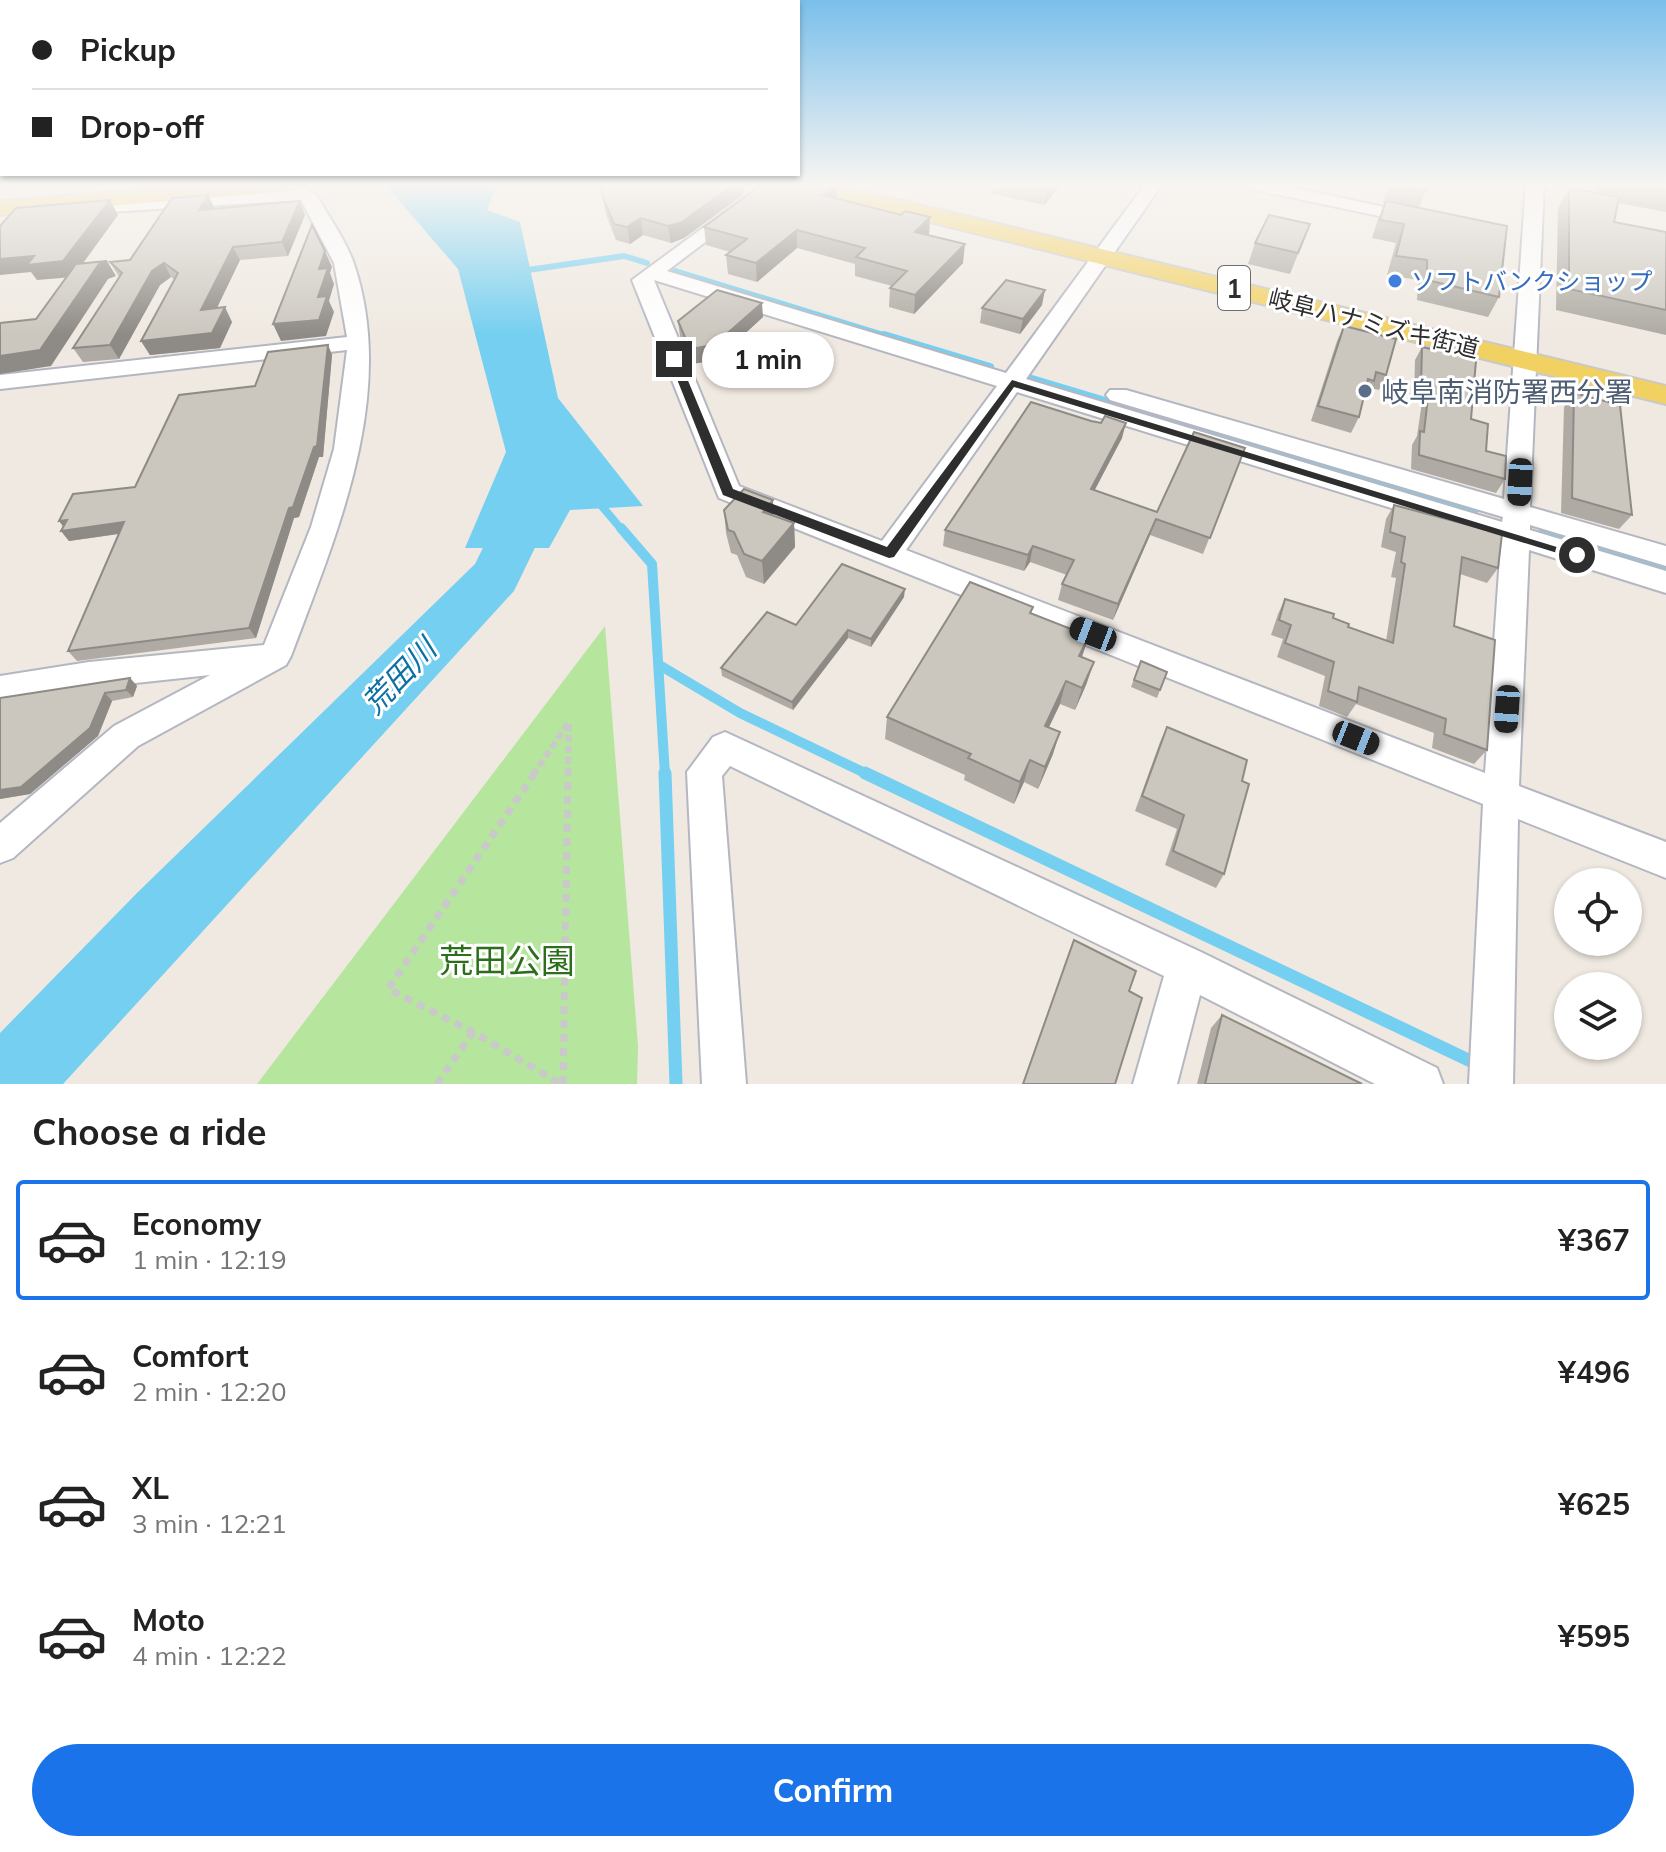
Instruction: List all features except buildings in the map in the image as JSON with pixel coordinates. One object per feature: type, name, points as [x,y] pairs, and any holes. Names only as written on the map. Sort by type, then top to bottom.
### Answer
[{"type":"main road","name":"岐阜ハナミズキ街道","points":[[1029,234],[1526,352],[1666,378]]},
{"type":"main road","name":"岐阜ハナミズキ街道","points":[[1040,234],[1107,251]]},
{"type":"main road","name":"岐阜ハナミズキ街道","points":[[1526,352],[1666,395]]},
{"type":"street","points":[[0,846],[126,736],[275,656],[325,527],[347,449],[359,342],[344,263],[328,234]]},
{"type":"street","points":[[705,234],[642,280],[728,492],[1666,860]]},
{"type":"street","points":[[889,553],[1119,234]]},
{"type":"street","points":[[1491,1064],[1501,795],[1526,352],[1525,234]]},
{"type":"street","points":[[658,268],[1518,524],[1666,556]]},
{"type":"street","points":[[128,369],[143,341]]},
{"type":"street","points":[[0,382],[359,342]]},
{"type":"street","points":[[60,376],[77,350]]},
{"type":"street","points":[[1518,524],[1666,582]]},
{"type":"street","points":[[0,689],[89,675],[275,656]]},
{"type":"street","points":[[724,1084],[704,772],[725,747],[1187,966],[1421,1084]]},
{"type":"street","points":[[1155,1084],[1187,966]]},
{"type":"path","points":[[569,722],[562,1084],[473,1032],[388,989],[569,722]]},
{"type":"path","points":[[437,1084],[473,1032]]},
{"type":"green space","name":"荒田公園","points":[[605,626],[638,1046],[637,1084],[257,1084]]},
{"type":"water","points":[[428,234],[523,234],[558,398],[643,506],[570,510],[549,548],[465,548],[506,452],[458,269]]},
{"type":"waterway","points":[[521,271],[624,256],[647,263]]},
{"type":"waterway","points":[[675,271],[890,337]]},
{"type":"waterway","points":[[884,335],[990,367]]},
{"type":"waterway","points":[[1032,379],[1474,512]]},
{"type":"waterway","name":"荒田川","points":[[8,1084],[163,919],[495,577],[534,498],[538,482]]},
{"type":"waterway","points":[[595,498],[622,530]]},
{"type":"waterway","points":[[621,528],[652,564],[665,775]]},
{"type":"waterway","points":[[1543,533],[1666,570]]},
{"type":"waterway","points":[[661,666],[740,713],[869,775]]},
{"type":"waterway","points":[[665,773],[676,1084]]},
{"type":"waterway","points":[[865,773],[1481,1066]]},
{"type":"place","name":"ソフトバンクショップ","points":[[1395,281]]},
{"type":"place","name":"岐阜南消防署西分署","points":[[1365,391]]},
{"type":"route","points":[[674,359],[728,492],[889,553],[1012,383],[1577,555]]}]
